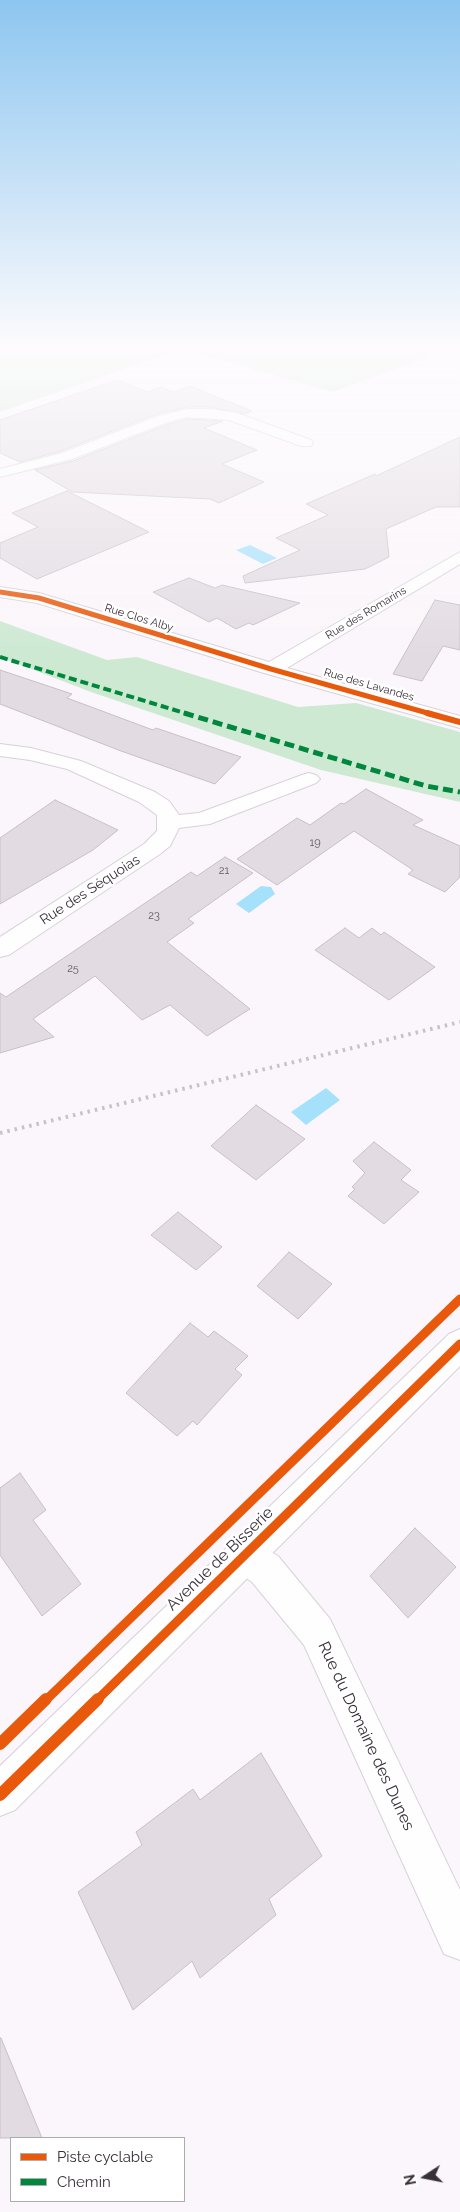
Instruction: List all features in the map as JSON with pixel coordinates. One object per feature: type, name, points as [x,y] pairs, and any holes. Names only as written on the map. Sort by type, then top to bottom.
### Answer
[{"type":"street","points":[[0,473],[67,456],[82,450]]},
{"type":"street","name":"Rue des Romarins","points":[[271,669],[460,557]]},
{"type":"street","name":"Rue Clos Alby","points":[[0,592],[39,598],[271,669]]},
{"type":"street","name":"Rue des Lavandes","points":[[271,669],[460,722]]},
{"type":"street","points":[[0,750],[56,759],[90,772],[147,797],[162,806],[168,814],[168,823],[202,819],[309,779]]},
{"type":"street","name":"Rue des Séquoias","points":[[0,949],[152,849],[162,841],[168,830],[168,823]]},
{"type":"street","name":"Avenue de Bisserie","points":[[0,1795],[460,1344]]},
{"type":"street","name":"Rue du Domaine des Dunes","points":[[244,1555],[265,1569],[317,1632],[460,1938]]},
{"type":"green space","points":[[0,621],[107,660],[137,657],[298,707],[356,703],[460,732],[460,802],[321,770],[91,692],[0,657]]},
{"type":"water","points":[[250,545],[277,558],[263,564],[236,550]]},
{"type":"water","points":[[261,886],[271,887],[275,894],[249,913],[236,904]]},
{"type":"water","points":[[326,1088],[340,1100],[306,1125],[291,1112]]},
{"type":"building","points":[[0,450],[63,450],[20,462],[0,453]]},
{"type":"building","points":[[101,450],[256,450],[222,464],[264,482],[219,503],[210,499],[72,492],[35,470],[73,461]]},
{"type":"building","points":[[432,450],[460,450],[460,507],[436,507],[386,529],[389,557],[365,569],[245,583],[243,576],[300,550],[276,538],[328,515],[306,504],[375,474],[376,476]]},
{"type":"building","points":[[67,491],[149,532],[37,579],[0,558],[0,543],[38,527],[12,513]]},
{"type":"building","points":[[189,578],[215,588],[222,585],[300,603],[253,625],[249,623],[236,629],[217,618],[209,622],[153,592]]},
{"type":"building","points":[[435,600],[460,605],[460,650],[443,646],[422,681],[393,674]]},
{"type":"building","points":[[0,670],[72,694],[67,698],[153,730],[156,728],[241,757],[215,784],[121,751],[0,704]]},
{"type":"building","points":[[366,789],[423,820],[413,825],[460,846],[460,877],[445,892],[408,874],[413,870],[354,831],[277,885],[237,859],[297,818],[310,825],[341,803],[344,804]]},
{"type":"building","points":[[55,800],[118,830],[93,850],[0,904],[0,838]]},
{"type":"building","points":[[225,857],[253,873],[188,919],[194,923],[167,942],[250,1009],[207,1036],[170,1005],[142,1020],[95,976],[33,1019],[54,1037],[0,1053],[0,993],[6,997],[191,872],[197,876]]},
{"type":"building","points":[[345,928],[359,938],[372,928],[381,935],[384,932],[435,967],[389,1000],[315,950]]},
{"type":"building","points":[[256,1105],[305,1139],[256,1180],[211,1146]]},
{"type":"building","points":[[374,1142],[411,1170],[401,1180],[419,1192],[384,1224],[348,1196],[355,1189],[352,1187],[365,1173],[353,1161]]},
{"type":"building","points":[[178,1212],[222,1247],[196,1270],[151,1235]]},
{"type":"building","points":[[289,1252],[332,1284],[298,1319],[257,1286]]},
{"type":"building","points":[[190,1323],[208,1337],[214,1331],[248,1356],[235,1369],[242,1375],[197,1425],[193,1421],[177,1436],[126,1393]]},
{"type":"building","points":[[20,1473],[46,1510],[33,1520],[81,1584],[42,1616],[0,1555],[0,1488]]},
{"type":"building","points":[[415,1528],[456,1567],[408,1618],[370,1576]]},
{"type":"building","points":[[261,1753],[322,1856],[269,1899],[276,1915],[200,1978],[192,1961],[133,2010],[78,1892],[142,1845],[136,1832],[193,1789],[200,1800]]},
{"type":"building","points":[[0,2038],[1,2038],[42,2137],[0,2138]]},
{"type":"railway","points":[[0,1133],[460,1022]]},
{"type":"marked path","points":[[0,657],[426,786],[460,792]]},
{"type":"cycle path","points":[[0,592],[39,598],[271,669],[460,722]]},
{"type":"cycle path","points":[[0,1744],[460,1299]]},
{"type":"cycle path","points":[[0,1795],[460,1344]]}]
